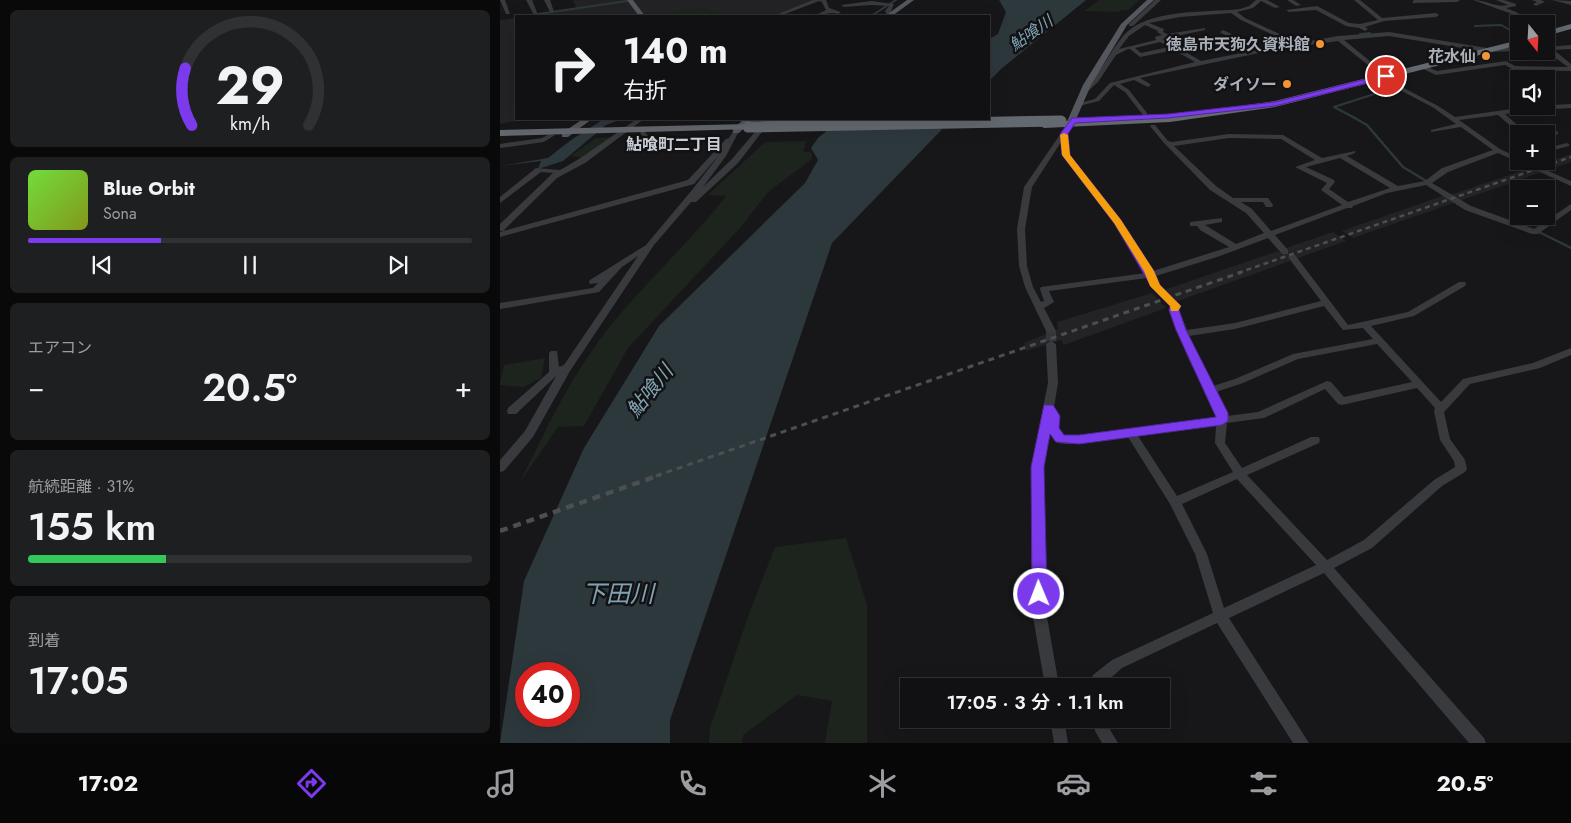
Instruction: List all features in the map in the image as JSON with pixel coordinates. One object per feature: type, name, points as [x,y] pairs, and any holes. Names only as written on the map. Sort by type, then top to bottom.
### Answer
[{"type":"highway","points":[[1555,31],[1571,26]]},
{"type":"highway","points":[[500,134],[1065,125],[1170,119],[1300,99],[1510,44]]},
{"type":"highway","points":[[622,132],[643,133],[742,129]]},
{"type":"highway","points":[[500,134],[552,135],[572,133]]},
{"type":"main road","points":[[630,0],[641,15]]},
{"type":"main road","points":[[890,15],[911,0]]},
{"type":"main road","points":[[1065,125],[1124,24],[1151,0]]},
{"type":"main road","points":[[572,133],[587,120]]},
{"type":"street","points":[[502,0],[508,13]]},
{"type":"street","points":[[529,0],[536,14]]},
{"type":"street","points":[[547,0],[552,11]]},
{"type":"street","points":[[779,15],[819,0],[824,1],[827,9],[837,15],[846,2],[889,5],[889,15]]},
{"type":"street","points":[[1125,39],[1130,26],[1158,0]]},
{"type":"street","points":[[1083,93],[1094,85],[1117,49],[1142,22],[1233,12],[1251,7],[1260,0],[1277,6]]},
{"type":"street","points":[[1290,0],[1298,5]]},
{"type":"street","points":[[1357,0],[1382,20]]},
{"type":"street","points":[[1418,1],[1456,0]]},
{"type":"street","points":[[1476,0],[1501,8],[1515,15]]},
{"type":"street","points":[[1499,0],[1514,5],[1501,8]]},
{"type":"street","points":[[1555,0],[1571,3]]},
{"type":"street","points":[[1289,10],[1317,8],[1343,22],[1360,26],[1372,34]]},
{"type":"street","points":[[818,15],[831,10]]},
{"type":"street","points":[[1233,12],[1242,19],[1297,44]]},
{"type":"street","points":[[1360,26],[1382,20],[1436,15]]},
{"type":"street","points":[[1142,22],[1162,30],[1160,32],[1164,38],[1175,48],[1200,63]]},
{"type":"street","points":[[1155,27],[1163,25]]},
{"type":"street","points":[[1113,55],[1131,47],[1203,29]]},
{"type":"street","points":[[1223,32],[1262,50]]},
{"type":"street","points":[[1079,104],[1097,100],[1115,83],[1134,78],[1262,50],[1338,38],[1372,34],[1398,36],[1487,50],[1510,50]]},
{"type":"street","points":[[1338,38],[1400,88],[1453,119],[1498,150],[1510,156]]},
{"type":"street","points":[[1131,47],[1140,55],[1175,48]]},
{"type":"street","points":[[1555,48],[1571,47]]},
{"type":"street","points":[[1555,55],[1571,68]]},
{"type":"street","points":[[1422,67],[1436,73],[1506,63],[1514,68],[1571,68]]},
{"type":"street","points":[[1134,78],[1148,85]]},
{"type":"street","points":[[1115,83],[1127,91],[1145,114]]},
{"type":"street","points":[[1453,119],[1535,108],[1571,106]]},
{"type":"street","points":[[1500,113],[1514,125]]},
{"type":"street","points":[[500,229],[544,184],[582,161],[640,120]]},
{"type":"street","points":[[683,207],[703,193],[735,161],[768,120]]},
{"type":"street","points":[[1051,331],[1029,287],[1023,266],[1021,229],[1028,187],[1065,125]]},
{"type":"street","points":[[1065,125],[1066,155],[1118,222],[1162,294],[1176,306],[1174,310],[1183,334],[1222,413],[1220,442],[1239,472],[1325,567],[1478,743]]},
{"type":"street","points":[[1432,131],[1462,125]]},
{"type":"street","points":[[1153,126],[1166,142],[1213,188],[1249,211],[1268,236],[1288,255],[1327,302],[1346,328],[1412,314],[1462,284]]},
{"type":"street","points":[[500,468],[529,434],[567,367],[654,241],[683,207],[742,129]]},
{"type":"street","points":[[500,235],[691,182],[713,154],[742,129]]},
{"type":"street","points":[[643,133],[654,147]]},
{"type":"street","points":[[500,146],[544,140],[552,135]]},
{"type":"street","points":[[1166,142],[1172,144],[1229,136],[1283,137],[1320,160]]},
{"type":"street","points":[[1555,147],[1566,145]]},
{"type":"street","points":[[1040,306],[1049,302],[1044,289],[1151,275],[1236,248],[1385,191],[1427,182],[1445,170],[1498,150]]},
{"type":"street","points":[[1349,206],[1325,190],[1331,182],[1300,166],[1353,152]]},
{"type":"street","points":[[1340,155],[1397,189]]},
{"type":"street","points":[[500,200],[539,170],[563,172]]},
{"type":"street","points":[[1539,170],[1571,184]]},
{"type":"street","points":[[1427,182],[1468,208],[1535,232],[1571,206]]},
{"type":"street","points":[[1231,200],[1265,200],[1269,205]]},
{"type":"street","points":[[1219,220],[1196,224],[1236,248]]},
{"type":"street","points":[[593,282],[619,261],[654,241]]},
{"type":"street","points":[[500,306],[596,290],[619,261]]},
{"type":"street","points":[[1183,334],[1235,326],[1327,302]]},
{"type":"street","points":[[1365,325],[1442,409]]},
{"type":"street","points":[[1210,390],[1238,381],[1296,356],[1380,341]]},
{"type":"street","points":[[1051,678],[1040,611],[1037,467],[1054,382],[1052,344]]},
{"type":"street","points":[[1100,678],[1117,664],[1325,567],[1368,544],[1438,482],[1461,469],[1459,460],[1445,440],[1441,426],[1440,411],[1467,381],[1536,366],[1571,351]]},
{"type":"street","points":[[554,353],[554,373]]},
{"type":"street","points":[[512,411],[554,373],[567,367]]},
{"type":"street","points":[[1049,408],[1054,416],[1053,429],[1060,439],[1079,440],[1260,415],[1328,384],[1342,401],[1419,384]]},
{"type":"street","points":[[1131,433],[1175,502],[1200,554],[1220,616],[1302,743]]},
{"type":"street","points":[[1175,502],[1239,472],[1315,440]]},
{"type":"street","points":[[1058,728],[1061,743]]},
{"type":"street","points":[[1101,728],[1111,743]]},
{"type":"shaded area","points":[[573,0],[814,0],[776,15],[531,15],[576,8]]},
{"type":"shaded area","points":[[1099,0],[1139,1],[1128,10],[1118,12],[1084,11]]},
{"type":"shaded area","points":[[706,7],[709,12],[717,10],[720,15],[654,15]]},
{"type":"shaded area","points":[[515,18],[515,120],[520,120],[500,124],[500,20]]},
{"type":"shaded area","points":[[614,137],[585,158],[571,156],[596,138]]},
{"type":"shaded area","points":[[807,141],[803,151],[812,153],[812,159],[768,192],[740,228],[628,348],[584,426],[558,427],[520,482],[561,401],[579,370],[604,334],[726,196],[708,195],[765,142]]},
{"type":"shaded area","points":[[1571,154],[1571,162],[1555,168],[1555,159]]},
{"type":"shaded area","points":[[1524,170],[1548,170],[1519,180],[1510,180],[1510,183],[1459,201],[1450,195]]},
{"type":"shaded area","points":[[1445,195],[1456,202],[1353,238],[1342,231]]},
{"type":"shaded area","points":[[1333,232],[1346,241],[1298,258],[1289,258],[1290,261],[1178,301],[1175,301],[1164,290],[1278,251],[1281,253],[1288,251],[1286,248]]},
{"type":"shaded area","points":[[1152,293],[1166,308],[1064,345],[1061,340],[1026,351],[1024,343],[1058,329],[1057,322]]},
{"type":"shaded area","points":[[545,358],[541,378],[524,387],[500,385],[504,365]]},
{"type":"shaded area","points":[[846,538],[867,605],[867,743],[825,743],[832,701],[797,695],[743,735],[742,743],[709,743],[710,728],[751,608],[775,547]]},
{"type":"water","name":"鮎喰川","points":[[999,0],[1086,0],[990,80],[990,38],[998,34],[1006,12]]},
{"type":"water","points":[[602,120],[619,120],[606,125],[563,161],[538,169],[541,161],[500,166],[548,158],[571,140]]},
{"type":"water","name":"下田川","points":[[840,120],[951,120],[832,243],[670,720],[670,743],[500,743],[524,581],[584,448],[659,326],[805,183],[818,160],[811,148],[818,138]]},
{"type":"waterway","points":[[873,15],[896,0]]},
{"type":"waterway","points":[[538,14],[627,1]]},
{"type":"waterway","points":[[1475,26],[1501,25],[1510,30]]},
{"type":"waterway","points":[[1360,34],[1370,33]]},
{"type":"waterway","points":[[1355,118],[1334,107],[1396,87]]},
{"type":"waterway","points":[[1353,117],[1367,125],[1403,167],[1428,182]]},
{"type":"waterway","points":[[1539,232],[1571,248]]},
{"type":"tunnel","points":[[1051,331],[1051,344]]},
{"type":"railway","points":[[1238,273],[1571,157]]},
{"type":"railway","points":[[656,476],[1242,272]]},
{"type":"railway","points":[[500,531],[660,475]]},
{"type":"slow traffic","points":[[1064,135],[1066,155],[1118,222],[1149,271],[1155,286],[1176,306],[1175,309]]},
{"type":"place","name":"徳島市天狗久資料館","points":[[1320,44]]},
{"type":"place","name":"花水仙","points":[[1486,56]]},
{"type":"place","name":"ダイソー","points":[[1287,84]]},
{"type":"district","name":"鮎喰町二丁目","points":[[674,144]]},
{"type":"route","points":[[1039,594],[1037,467],[1049,408],[1054,416],[1053,429],[1060,439],[1079,440],[1222,421],[1222,413],[1194,360],[1181,330],[1174,310],[1176,306],[1155,286],[1149,271],[1118,222],[1066,155],[1064,134],[1072,121],[1168,116],[1275,104],[1386,76]]}]
